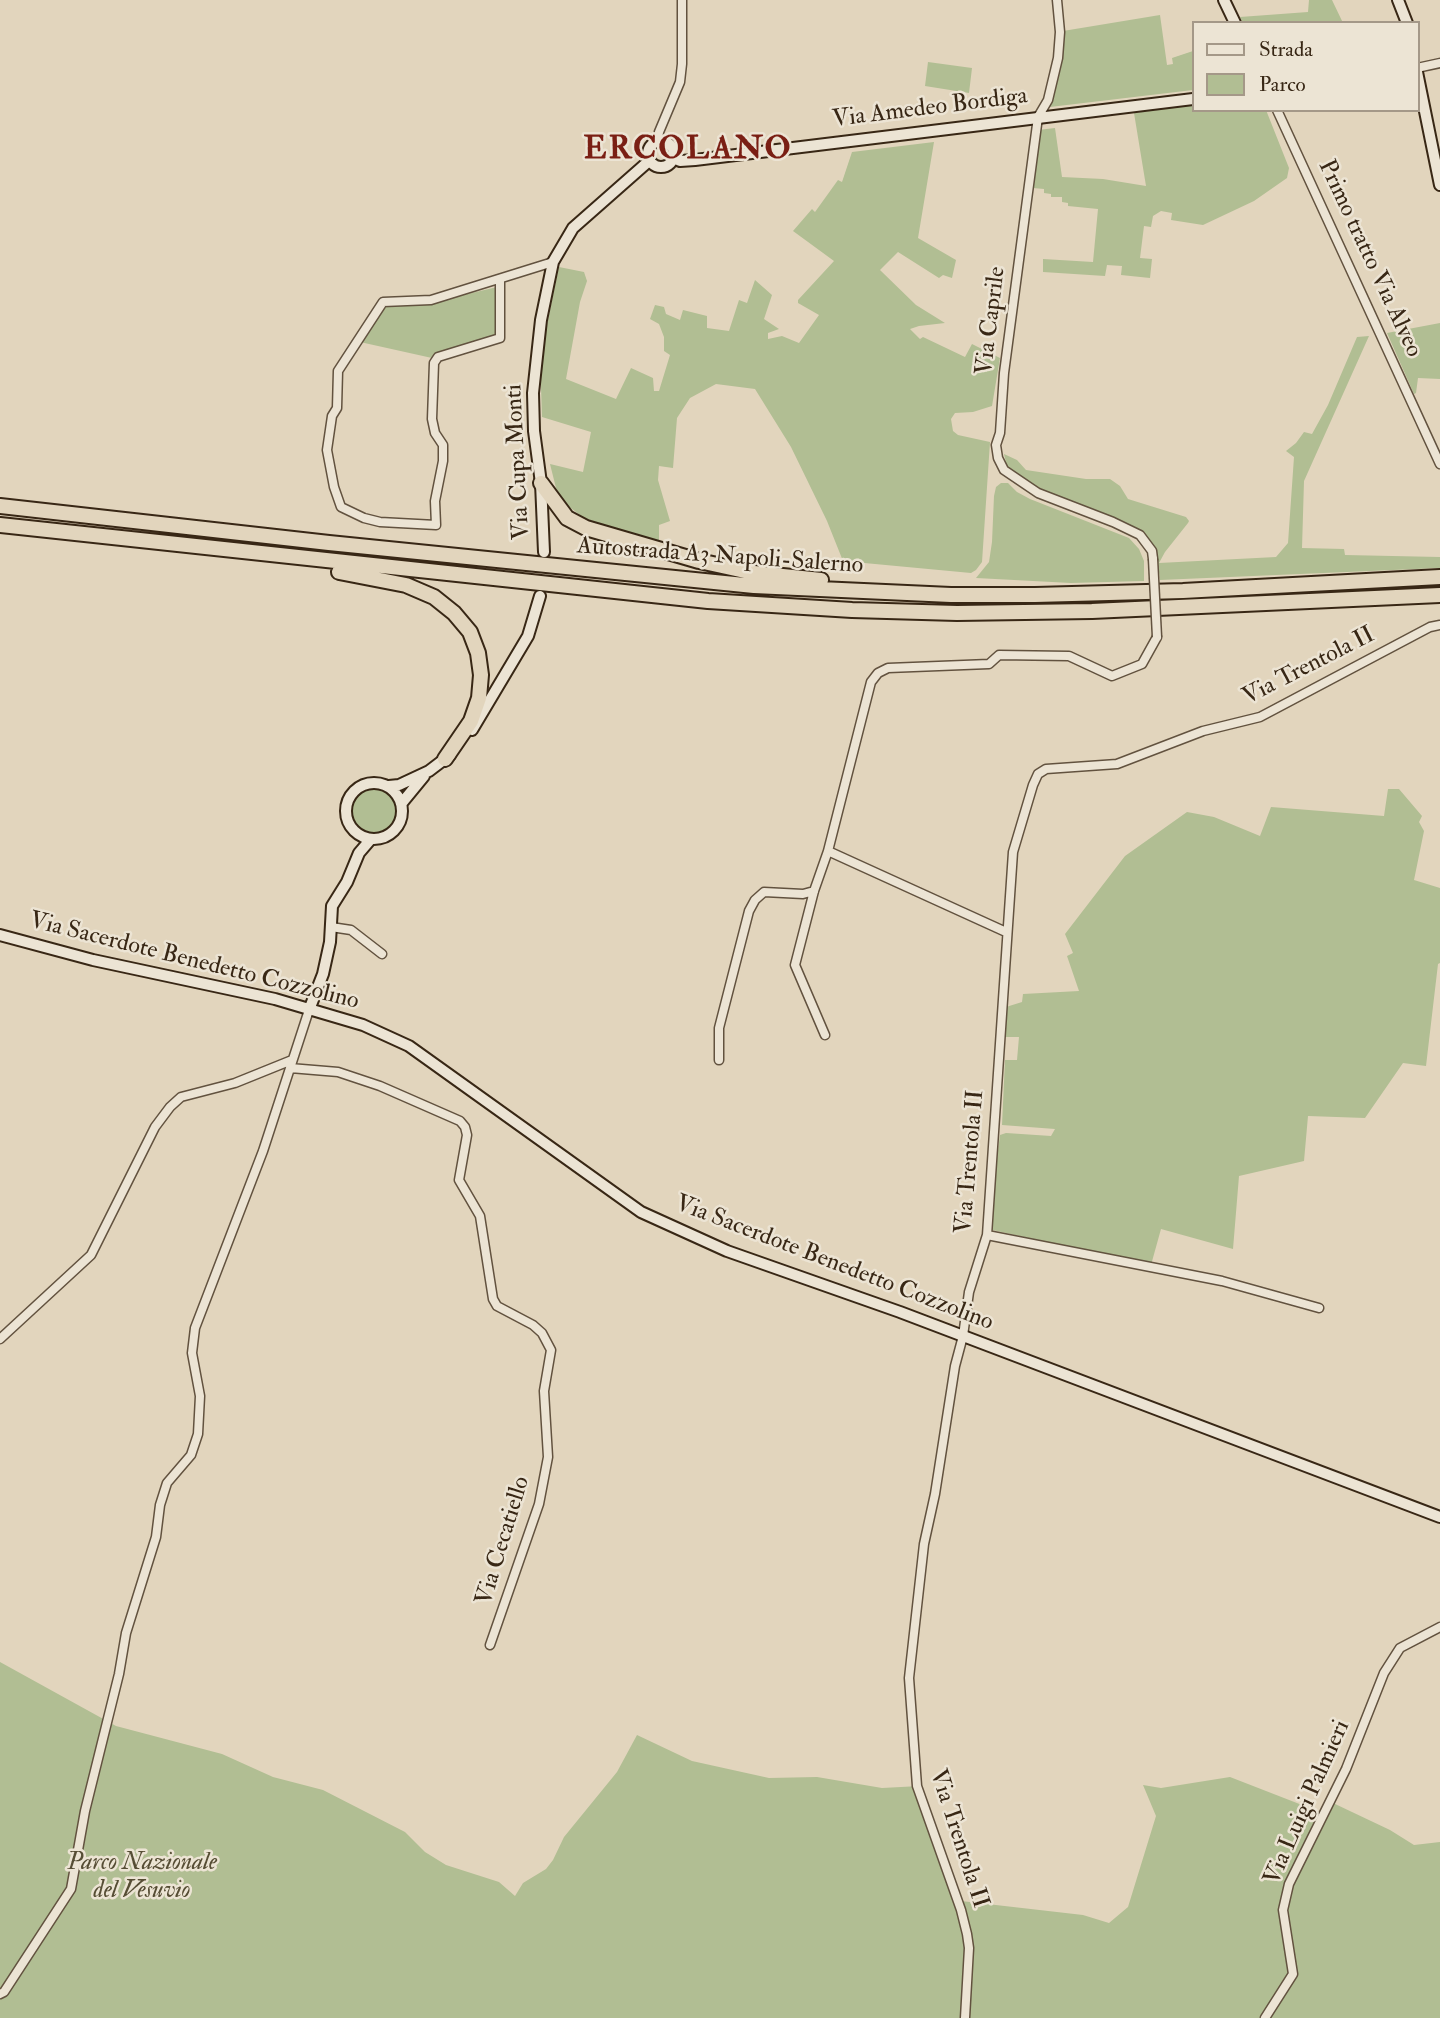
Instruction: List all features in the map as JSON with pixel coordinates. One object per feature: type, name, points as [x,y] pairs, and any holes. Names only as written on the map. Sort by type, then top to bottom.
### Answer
[{"type":"highway","points":[[541,483],[567,518],[586,528],[699,561],[754,573],[898,585],[951,595]]},
{"type":"highway","name":"Autostrada A3 Napoli-Salerno","points":[[0,506],[701,582],[951,595],[1171,591],[1440,577]]},
{"type":"highway","name":"Autostrada A3 Napoli-Salerno","points":[[0,525],[708,601],[852,610],[957,613],[1093,611],[1440,595]]},
{"type":"highway","points":[[228,550],[273,563],[357,574],[405,585],[434,597],[454,613],[470,632],[478,653],[481,675],[479,698],[471,722],[445,759]]},
{"type":"street","points":[[658,141],[659,132],[680,82],[682,0]]},
{"type":"street","name":"Via Caprile","points":[[828,851],[871,682],[878,673],[888,668],[989,664],[999,655],[1069,656],[1112,676],[1142,664],[1157,637],[1152,551],[1140,535],[1038,493],[1004,470],[998,458],[996,445],[1000,433],[1004,373],[1038,117],[1048,100],[1058,58],[1060,32],[1057,0]]},
{"type":"street","points":[[1224,0],[1234,21]]},
{"type":"street","points":[[1398,0],[1406,21]]},
{"type":"street","points":[[1419,69],[1440,63]]},
{"type":"street","points":[[1419,80],[1440,186]]},
{"type":"street","name":"Via Amedeo Bordiga","points":[[673,158],[680,161],[695,160],[1192,99]]},
{"type":"street","name":"Primo tratto Via Alveo","points":[[1278,112],[1440,464]]},
{"type":"street","points":[[658,141],[668,143],[672,147],[673,158],[663,167],[653,165],[647,152],[649,147],[658,141]]},
{"type":"street","name":"Via Cupa Monti","points":[[544,552],[533,394],[541,320],[553,262],[573,228],[649,161]]},
{"type":"street","points":[[500,280],[500,338],[438,357],[433,363],[432,419],[435,433],[443,445],[441,478],[435,501],[436,525],[380,522],[349,512],[337,499],[328,461],[329,432],[337,408],[338,371],[383,302],[431,300],[553,262]]},
{"type":"street","points":[[388,786],[399,785],[429,771],[464,743],[528,636],[540,596]]},
{"type":"street","name":"Via Trentola II","points":[[965,2018],[969,1948],[967,1934],[917,1786],[909,1678],[924,1544],[935,1494],[955,1366],[963,1336],[969,1292],[987,1235],[1013,852],[1038,774],[1046,769],[1117,764],[1203,731],[1260,717],[1430,627],[1440,625]]},
{"type":"street","points":[[401,804],[429,771]]},
{"type":"street","points":[[368,783],[388,786],[397,794],[401,804],[402,815],[398,825],[382,838],[371,839],[356,833],[349,825],[346,815],[351,795],[368,783]]},
{"type":"street","points":[[356,833],[359,853]]},
{"type":"street","points":[[0,1994],[4,1992],[71,1889],[85,1811],[119,1674],[126,1633],[156,1537],[160,1505],[167,1483],[191,1455],[198,1434],[200,1396],[192,1353],[195,1328],[263,1151],[323,974],[332,906],[347,882],[359,853],[371,839]]},
{"type":"street","points":[[825,1035],[794,965],[828,851],[1006,932]]},
{"type":"street","points":[[719,1060],[719,1028],[749,911],[755,900],[764,892],[803,894],[814,891]]},
{"type":"street","points":[[331,927],[351,930],[382,954]]},
{"type":"street","name":"Via Sacerdote Benedetto Cozzolino","points":[[0,935],[93,960],[275,999],[363,1025],[409,1046],[641,1212],[727,1251],[963,1336],[1440,1517]]},
{"type":"street","points":[[0,1339],[91,1255],[155,1127],[170,1107],[181,1097],[235,1083],[291,1064]]},
{"type":"street","name":"Via Cecatiello","points":[[291,1064],[338,1072],[380,1086],[460,1121],[467,1135],[459,1181],[480,1216],[493,1299],[497,1306],[533,1325],[542,1333],[551,1350],[544,1391],[548,1457],[539,1504],[490,1645]]},
{"type":"street","points":[[987,1235],[1222,1282],[1319,1308]]},
{"type":"street","name":"Via Luigi Palmieri","points":[[1265,2018],[1293,1974],[1283,1910],[1289,1884],[1346,1769],[1380,1683],[1394,1657],[1407,1643],[1440,1627]]},
{"type":"green space","points":[[1309,0],[1332,0],[1342,21],[1242,21],[1240,17],[1308,12]]},
{"type":"green space","points":[[1160,15],[1167,65],[1173,64],[1172,58],[1192,51],[1192,90],[1050,107],[1058,78],[1063,31]]},
{"type":"green space","points":[[928,62],[972,68],[969,93],[925,86]]},
{"type":"green space","points":[[1192,105],[1192,112],[1267,112],[1289,168],[1287,178],[1254,201],[1203,225],[1171,220],[1172,213],[1161,211],[1153,216],[1151,227],[1144,226],[1140,258],[1152,259],[1150,278],[1121,275],[1122,266],[1107,265],[1105,276],[1043,272],[1043,259],[1093,262],[1098,209],[1068,206],[1068,203],[1062,202],[1062,197],[1051,197],[1051,194],[1044,193],[1044,189],[1033,188],[1038,130],[1055,128],[1062,177],[1103,179],[1146,186],[1134,113]]},
{"type":"green space","points":[[934,142],[918,238],[956,260],[952,278],[943,275],[939,278],[898,252],[880,270],[916,305],[945,323],[910,329],[920,339],[923,337],[965,357],[972,344],[1000,358],[992,406],[973,412],[955,413],[951,419],[953,431],[958,435],[990,442],[982,562],[976,570],[971,573],[843,561],[791,447],[755,389],[716,384],[690,398],[677,418],[673,468],[659,466],[658,480],[670,521],[659,525],[659,543],[584,518],[564,503],[556,488],[550,464],[583,472],[591,432],[542,417],[540,358],[559,267],[584,272],[587,281],[580,302],[566,379],[616,399],[631,368],[653,378],[654,391],[659,391],[670,355],[664,351],[664,337],[659,324],[650,319],[655,305],[664,307],[666,314],[680,320],[683,310],[707,316],[707,328],[729,331],[739,300],[747,303],[755,280],[772,295],[764,319],[779,329],[768,333],[768,339],[782,336],[799,343],[819,315],[798,303],[798,300],[834,261],[793,231],[812,209],[815,212],[838,180],[842,182],[852,152]]},
{"type":"green space","points":[[497,287],[496,334],[432,358],[360,342],[384,307],[392,304],[417,306]]},
{"type":"green space","points":[[1440,323],[1440,379],[1418,378],[1414,394],[1387,333]]},
{"type":"green space","points":[[1369,336],[1304,481],[1302,548],[1344,549],[1345,555],[1440,557],[1440,568],[1160,580],[1153,550],[1140,532],[1126,523],[1029,485],[1007,467],[1004,454],[1017,460],[1026,470],[1086,479],[1110,479],[1120,486],[1128,499],[1186,517],[1188,523],[1159,563],[1276,557],[1288,543],[1294,457],[1286,451],[1304,432],[1312,434],[1328,405],[1357,337]]},
{"type":"green space","points":[[1001,483],[1008,483],[1030,499],[1129,538],[1139,549],[1144,561],[1144,581],[1071,583],[976,578],[989,562],[994,496],[996,487]]},
{"type":"green space","points":[[374,789],[383,790],[390,795],[395,802],[395,820],[390,827],[383,832],[374,833],[365,832],[358,827],[353,820],[352,811],[353,802],[358,795],[365,790]]},
{"type":"green space","points":[[1388,789],[1399,789],[1422,816],[1419,822],[1424,831],[1414,880],[1440,888],[1440,963],[1426,1066],[1403,1063],[1365,1118],[1308,1116],[1304,1161],[1239,1176],[1233,1249],[1161,1229],[1151,1265],[988,1229],[1000,1135],[1006,1133],[1051,1136],[1055,1129],[1002,1125],[1005,1060],[1017,1060],[1019,1037],[1006,1037],[1006,1007],[1022,1002],[1023,994],[1079,991],[1067,956],[1073,953],[1065,934],[1125,856],[1187,812],[1214,817],[1260,836],[1271,807],[1384,816]]},
{"type":"green space","name":"Parco Nazionale del Vesuvio","points":[[0,1662],[116,1726],[222,1754],[273,1777],[323,1790],[405,1832],[425,1852],[446,1865],[499,1882],[515,1896],[523,1883],[546,1869],[553,1860],[564,1837],[617,1772],[637,1735],[692,1761],[769,1778],[817,1777],[882,1788],[920,1786],[961,1901],[1083,1915],[1109,1923],[1128,1907],[1156,1816],[1143,1785],[1161,1788],[1230,1777],[1320,1812],[1333,1803],[1390,1830],[1414,1845],[1440,1842],[1440,2018],[0,2018]]},
{"type":"district","name":"ERCOLANO","points":[[688,151]]}]
